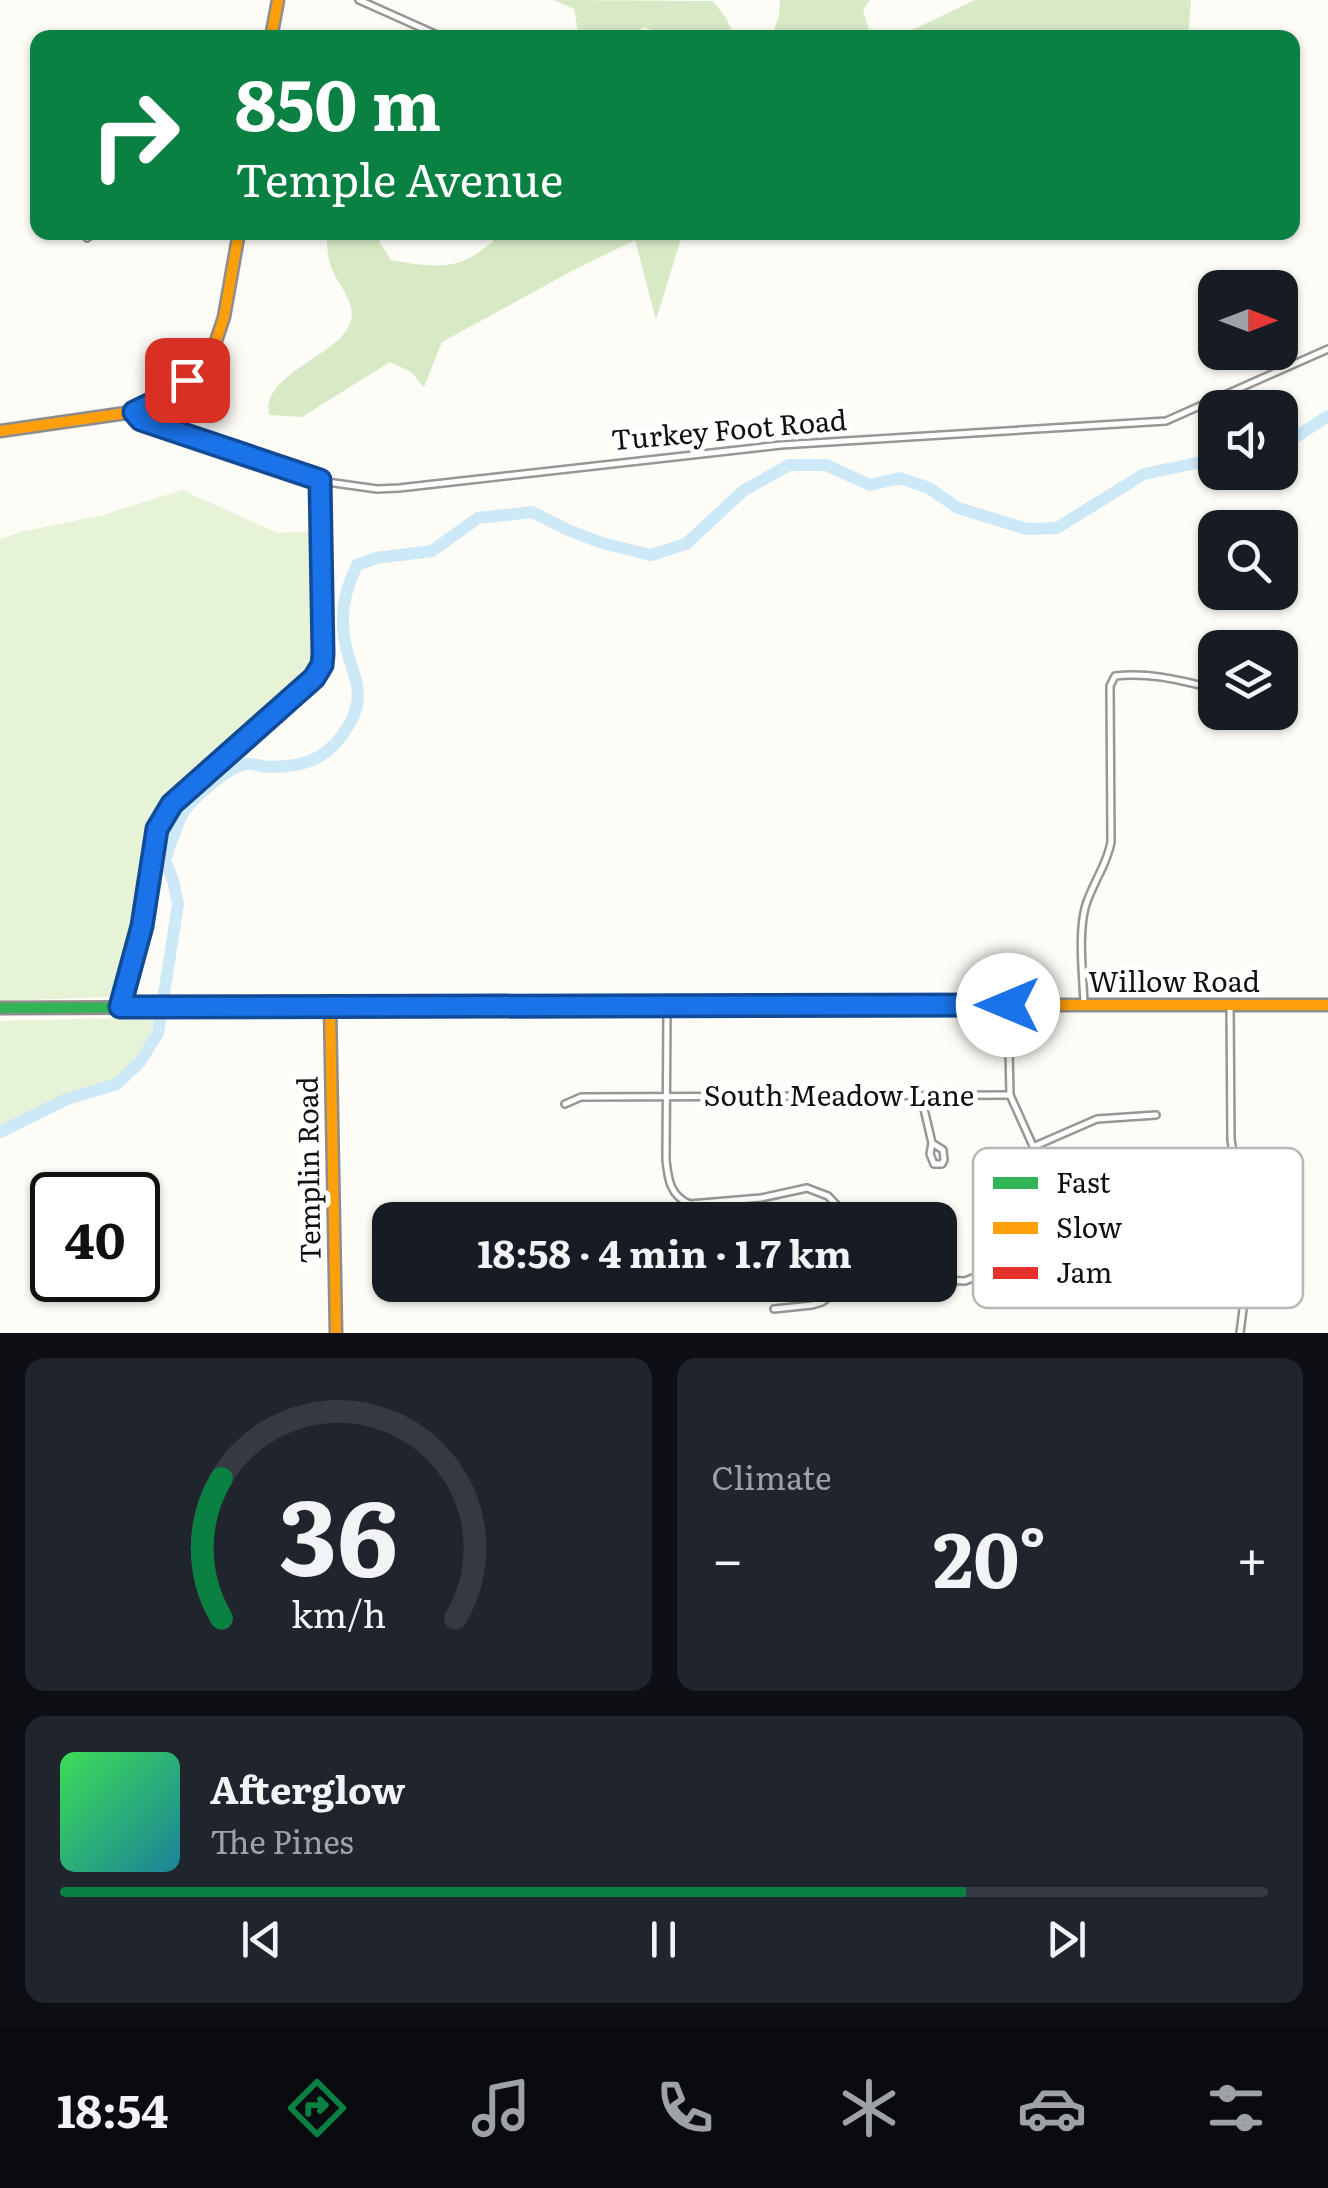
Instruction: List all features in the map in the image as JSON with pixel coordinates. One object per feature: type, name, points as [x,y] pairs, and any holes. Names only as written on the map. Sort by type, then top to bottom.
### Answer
[{"type":"street","points":[[273,30],[278,0]]},
{"type":"street","points":[[358,0],[375,3],[428,30]]},
{"type":"street","points":[[0,430],[134,412],[176,390],[198,370],[216,345],[227,310],[238,240]]},
{"type":"street","name":"Turkey Foot Road","points":[[134,412],[141,420],[320,480],[377,489],[399,488],[781,445],[1166,421],[1328,349]]},
{"type":"street","points":[[120,1007],[142,926],[157,829],[172,804],[314,678],[322,665],[320,480]]},
{"type":"street","points":[[1084,1004],[1083,918],[1087,901],[1107,862],[1111,842],[1110,686],[1114,676],[1148,674],[1198,685]]},
{"type":"street","points":[[1230,1004],[1232,1148]]},
{"type":"street","points":[[666,1005],[667,1174],[673,1192],[684,1202]]},
{"type":"street","points":[[1008,1005],[1010,1095],[1034,1147],[1097,1119],[1156,1115]]},
{"type":"street","name":"Willow Road","points":[[0,1008],[1328,1005]]},
{"type":"street","name":"Templin Road","points":[[330,1007],[336,1333]]},
{"type":"street","name":"South Meadow Lane","points":[[565,1104],[581,1097],[1010,1095]]},
{"type":"street","points":[[921,1096],[932,1143]]},
{"type":"street","points":[[718,1202],[806,1188],[834,1202]]},
{"type":"street","points":[[774,1309],[822,1302]]},
{"type":"street","points":[[1240,1333],[1243,1308]]},
{"type":"green space","points":[[554,0],[713,1],[731,30],[578,30],[574,9]]},
{"type":"green space","points":[[780,0],[870,0],[863,10],[869,30],[774,30]]},
{"type":"green space","points":[[975,0],[1191,0],[1189,30],[912,30]]},
{"type":"green space","points":[[327,240],[379,240],[391,260],[438,265],[457,263],[493,240],[635,240],[442,342],[424,387],[411,372],[390,362],[302,417],[269,415],[274,391],[342,336],[351,319],[350,303],[333,272]]},
{"type":"green space","points":[[635,240],[681,240],[656,320]]},
{"type":"green space","points":[[182,490],[278,533],[314,531],[316,660],[245,733],[175,789],[156,815],[137,914],[112,997],[0,1001],[0,539],[103,515]]},
{"type":"green space","points":[[156,1017],[140,1062],[117,1084],[67,1099],[0,1132],[0,1021]]},
{"type":"waterway","points":[[1298,435],[1328,416]]},
{"type":"waterway","points":[[0,1132],[67,1099],[117,1084],[140,1062],[158,1033],[178,904],[165,860],[179,821],[196,797],[231,770],[246,764],[301,764],[328,751],[343,734],[357,704],[358,691],[343,616],[357,565],[376,558],[432,551],[478,518],[532,512],[602,543],[651,555],[686,544],[743,491],[789,465],[826,465],[870,485],[900,478],[929,488],[958,508],[1027,529],[1057,528],[1144,474],[1198,463]]},
{"type":"traffic: fast","points":[[0,1008],[786,1005]]},
{"type":"traffic: slow","points":[[272,30],[278,0]]},
{"type":"traffic: slow","points":[[0,431],[133,412],[187,380],[216,341],[238,240]]},
{"type":"traffic: slow","points":[[786,1005],[1328,1005]]},
{"type":"traffic: slow","points":[[330,1007],[336,1333]]},
{"type":"traffic: jam","points":[[120,1007],[142,926],[157,829],[172,803],[314,678],[323,654],[320,481],[141,420],[133,412]]},
{"type":"route","points":[[187,380],[165,397],[134,412],[141,420],[320,480],[322,665],[314,678],[172,804],[157,829],[142,926],[120,1007],[1008,1005]]}]
